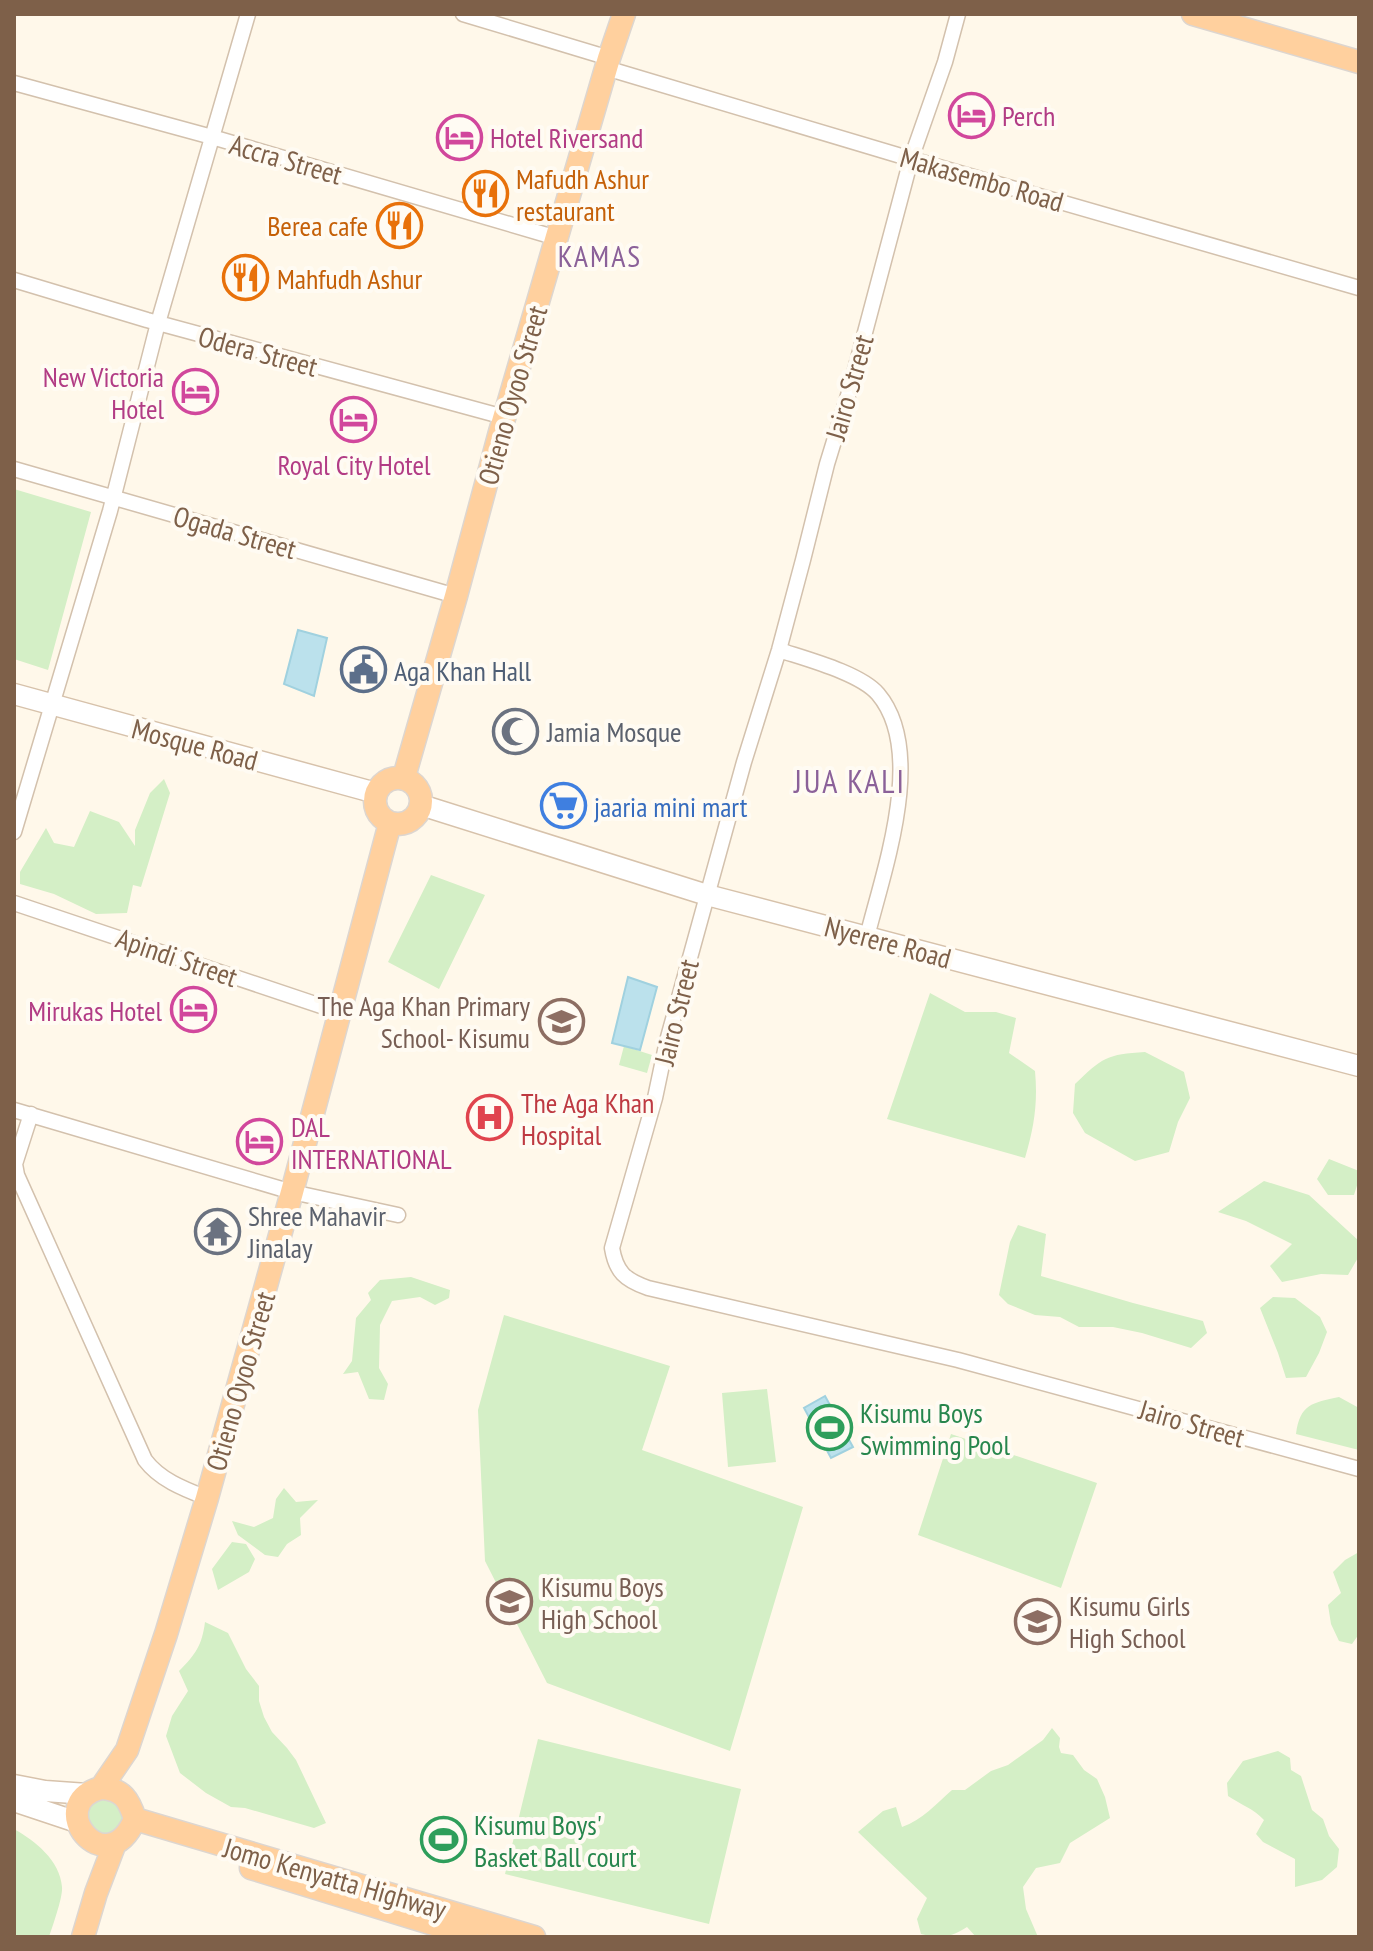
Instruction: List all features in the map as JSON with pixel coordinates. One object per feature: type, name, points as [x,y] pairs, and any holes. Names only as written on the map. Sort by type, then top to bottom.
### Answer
[{"type":"highway","name":"Otieno Oyoo Street","points":[[404,777],[504,417],[624,14]]},
{"type":"highway","points":[[1193,14],[1359,62]]},
{"type":"highway","points":[[404,777],[418,788],[421,805],[413,819],[406,823],[390,823],[377,811],[376,793],[387,780],[404,777]]},
{"type":"highway","name":"Otieno Oyoo Street","points":[[127,1750],[207,1498],[390,823]]},
{"type":"highway","points":[[127,1750],[94,1791],[79,1804],[76,1816],[83,1835],[98,1844],[127,1832]]},
{"type":"highway","points":[[124,1795],[127,1750]]},
{"type":"highway","points":[[80,1937],[96,1893],[127,1832],[129,1802],[124,1795],[109,1788],[94,1791]]},
{"type":"highway","name":"Jomo Kenyatta Highway","points":[[127,1832],[406,1908],[534,1937]]},
{"type":"highway","points":[[80,1937],[92,1877],[90,1841]]},
{"type":"highway","name":"Jomo Kenyatta Highway","points":[[406,1908],[476,1937]]},
{"type":"main road","name":"Mosque Road","points":[[14,694],[376,793]]},
{"type":"main road","name":"Nyerere Road","points":[[421,805],[707,895],[1359,1066]]},
{"type":"main road","points":[[14,1785],[45,1791],[94,1791]]},
{"type":"main road","points":[[14,1801],[77,1822]]},
{"type":"street","points":[[14,832],[113,497],[158,323],[248,14]]},
{"type":"street","name":"Makasembo Road","points":[[463,14],[911,159],[1359,288]]},
{"type":"street","name":"Jairo Street","points":[[958,14],[945,62],[911,159],[779,650],[707,895],[667,1041],[655,1098],[612,1248],[614,1261],[619,1271],[631,1282],[648,1288],[958,1360],[1359,1469]]},
{"type":"street","name":"Accra Street","points":[[14,83],[212,137],[557,238]]},
{"type":"street","name":"Odera Street","points":[[14,280],[158,323],[504,417]]},
{"type":"street","name":"Ogada Street","points":[[14,469],[456,596]]},
{"type":"street","points":[[779,650],[858,679],[877,693],[890,713],[898,740],[901,772],[899,807],[867,937]]},
{"type":"street","name":"Apindi Street","points":[[14,903],[339,1012]]},
{"type":"street","points":[[14,1110],[292,1192],[398,1215]]},
{"type":"street","points":[[31,1114],[15,1164],[17,1175],[145,1460],[165,1479],[207,1498]]},
{"type":"green space","points":[[14,489],[91,512],[48,670],[14,659]]},
{"type":"green space","points":[[164,779],[170,793],[141,887],[133,885],[127,913],[96,914],[54,894],[20,884],[20,872],[46,828],[54,843],[74,847],[90,811],[119,822],[135,846],[135,830],[150,793]]},
{"type":"green space","points":[[431,875],[485,895],[439,989],[388,962]]},
{"type":"green space","points":[[930,993],[965,1012],[996,1012],[1016,1018],[1009,1053],[1035,1071],[1036,1083],[1031,1136],[1025,1158],[887,1119]]},
{"type":"green space","points":[[624,1046],[652,1055],[647,1073],[619,1065]]},
{"type":"green space","points":[[1145,1052],[1184,1072],[1190,1098],[1178,1122],[1169,1152],[1135,1161],[1085,1133],[1073,1113],[1075,1084],[1106,1059]]},
{"type":"green space","points":[[1329,1159],[1359,1171],[1354,1195],[1328,1195],[1317,1179]]},
{"type":"green space","points":[[1264,1181],[1309,1195],[1359,1241],[1359,1256],[1348,1275],[1321,1274],[1282,1282],[1270,1266],[1292,1244],[1246,1221],[1218,1212]]},
{"type":"green space","points":[[1018,1225],[1046,1234],[1041,1276],[1203,1321],[1207,1333],[1191,1348],[1113,1327],[1079,1327],[1060,1317],[1035,1315],[1008,1304],[999,1295],[1010,1242]]},
{"type":"green space","points":[[411,1277],[450,1290],[449,1298],[435,1305],[420,1297],[392,1301],[380,1325],[379,1368],[388,1384],[384,1400],[369,1399],[358,1372],[343,1374],[352,1361],[356,1318],[371,1300],[368,1293],[380,1280]]},
{"type":"green space","points":[[1273,1297],[1295,1298],[1320,1317],[1327,1332],[1306,1377],[1286,1378],[1260,1308]]},
{"type":"green space","points":[[504,1315],[670,1366],[642,1450],[803,1507],[730,1751],[547,1683],[485,1561],[478,1410]]},
{"type":"green space","points":[[767,1389],[776,1462],[728,1467],[722,1393]]},
{"type":"green space","points":[[1339,1397],[1359,1408],[1359,1450],[1296,1434],[1301,1416],[1309,1406]]},
{"type":"green space","points":[[951,1434],[1097,1483],[1061,1588],[918,1535]]},
{"type":"green space","points":[[284,1488],[296,1502],[318,1500],[300,1518],[301,1535],[287,1544],[278,1557],[265,1555],[238,1535],[232,1521],[254,1527],[273,1518],[276,1499]]},
{"type":"green space","points":[[232,1542],[246,1544],[255,1559],[249,1572],[218,1590],[212,1569]]},
{"type":"green space","points":[[1359,1552],[1359,1634],[1352,1644],[1339,1641],[1331,1624],[1328,1605],[1341,1593],[1333,1572]]},
{"type":"green space","points":[[205,1622],[228,1633],[246,1669],[259,1686],[264,1717],[272,1732],[296,1760],[326,1823],[314,1828],[245,1808],[231,1807],[180,1773],[166,1736],[172,1716],[188,1691],[179,1671],[197,1649]]},
{"type":"green space","points":[[1052,1728],[1060,1738],[1061,1753],[1073,1755],[1084,1770],[1097,1779],[1110,1818],[1070,1843],[1060,1863],[1036,1868],[1023,1887],[1026,1909],[1038,1937],[976,1937],[967,1927],[945,1936],[921,1934],[917,1919],[927,1898],[858,1832],[883,1811],[896,1807],[902,1827],[909,1824],[952,1790],[965,1790],[991,1771],[1008,1765],[1043,1740]]},
{"type":"green space","points":[[538,1739],[741,1789],[709,1924],[505,1874]]},
{"type":"green space","points":[[1278,1751],[1290,1758],[1291,1770],[1301,1776],[1312,1810],[1323,1819],[1329,1836],[1339,1849],[1337,1867],[1322,1880],[1295,1887],[1295,1859],[1263,1842],[1256,1834],[1264,1820],[1228,1796],[1227,1783],[1243,1761]]},
{"type":"green space","points":[[95,1792],[126,1803],[121,1837],[87,1835],[87,1798]]},
{"type":"green space","name":"Kisumu Boys' Basket Ball court","points":[[425,1823],[465,1832],[461,1855],[421,1848]]},
{"type":"green space","points":[[14,1829],[45,1852],[60,1877],[61,1897],[49,1937],[14,1937]]},
{"type":"water","points":[[298,630],[327,638],[314,696],[284,684]]},
{"type":"water","points":[[628,977],[657,987],[640,1050],[612,1043]]},
{"type":"water","name":"Kisumu Boys Swimming Pool","points":[[825,1396],[853,1447],[831,1458],[804,1408]]},
{"type":"place","name":"Perch","points":[[971,115]]},
{"type":"place","name":"Hotel Riversand","points":[[459,137]]},
{"type":"place","name":"Mafudh Ashur restaurant","points":[[485,194]]},
{"type":"place","name":"Berea cafe","points":[[399,225]]},
{"type":"place","name":"Mahfudh Ashur","points":[[246,278]]},
{"type":"place","name":"New Victoria Hotel","points":[[195,392]]},
{"type":"place","name":"Royal City Hotel","points":[[354,420]]},
{"type":"place","name":"Aga Khan Hall","points":[[363,670]]},
{"type":"place","name":"Jamia Mosque","points":[[516,731]]},
{"type":"place","name":"jaaria mini mart","points":[[563,806]]},
{"type":"place","name":"Mirukas Hotel","points":[[193,1010]]},
{"type":"place","name":"The Aga Khan Primary School- Kisumu","points":[[561,1021]]},
{"type":"place","name":"The Aga Khan Hospital","points":[[490,1118]]},
{"type":"place","name":"DAL INTERNATIONAL","points":[[260,1142]]},
{"type":"place","name":"Shree Mahavir Jinalay","points":[[217,1231]]},
{"type":"place","name":"Kisumu Boys Swimming Pool","points":[[829,1428]]},
{"type":"place","name":"Kisumu Boys High School","points":[[510,1602]]},
{"type":"place","name":"Kisumu Girls High School","points":[[1038,1621]]},
{"type":"place","name":"Kisumu Boys' Basket Ball court","points":[[443,1840]]},
{"type":"district","name":"KAMAS","points":[[600,255]]},
{"type":"district","name":"JUA KALI","points":[[850,781]]}]
